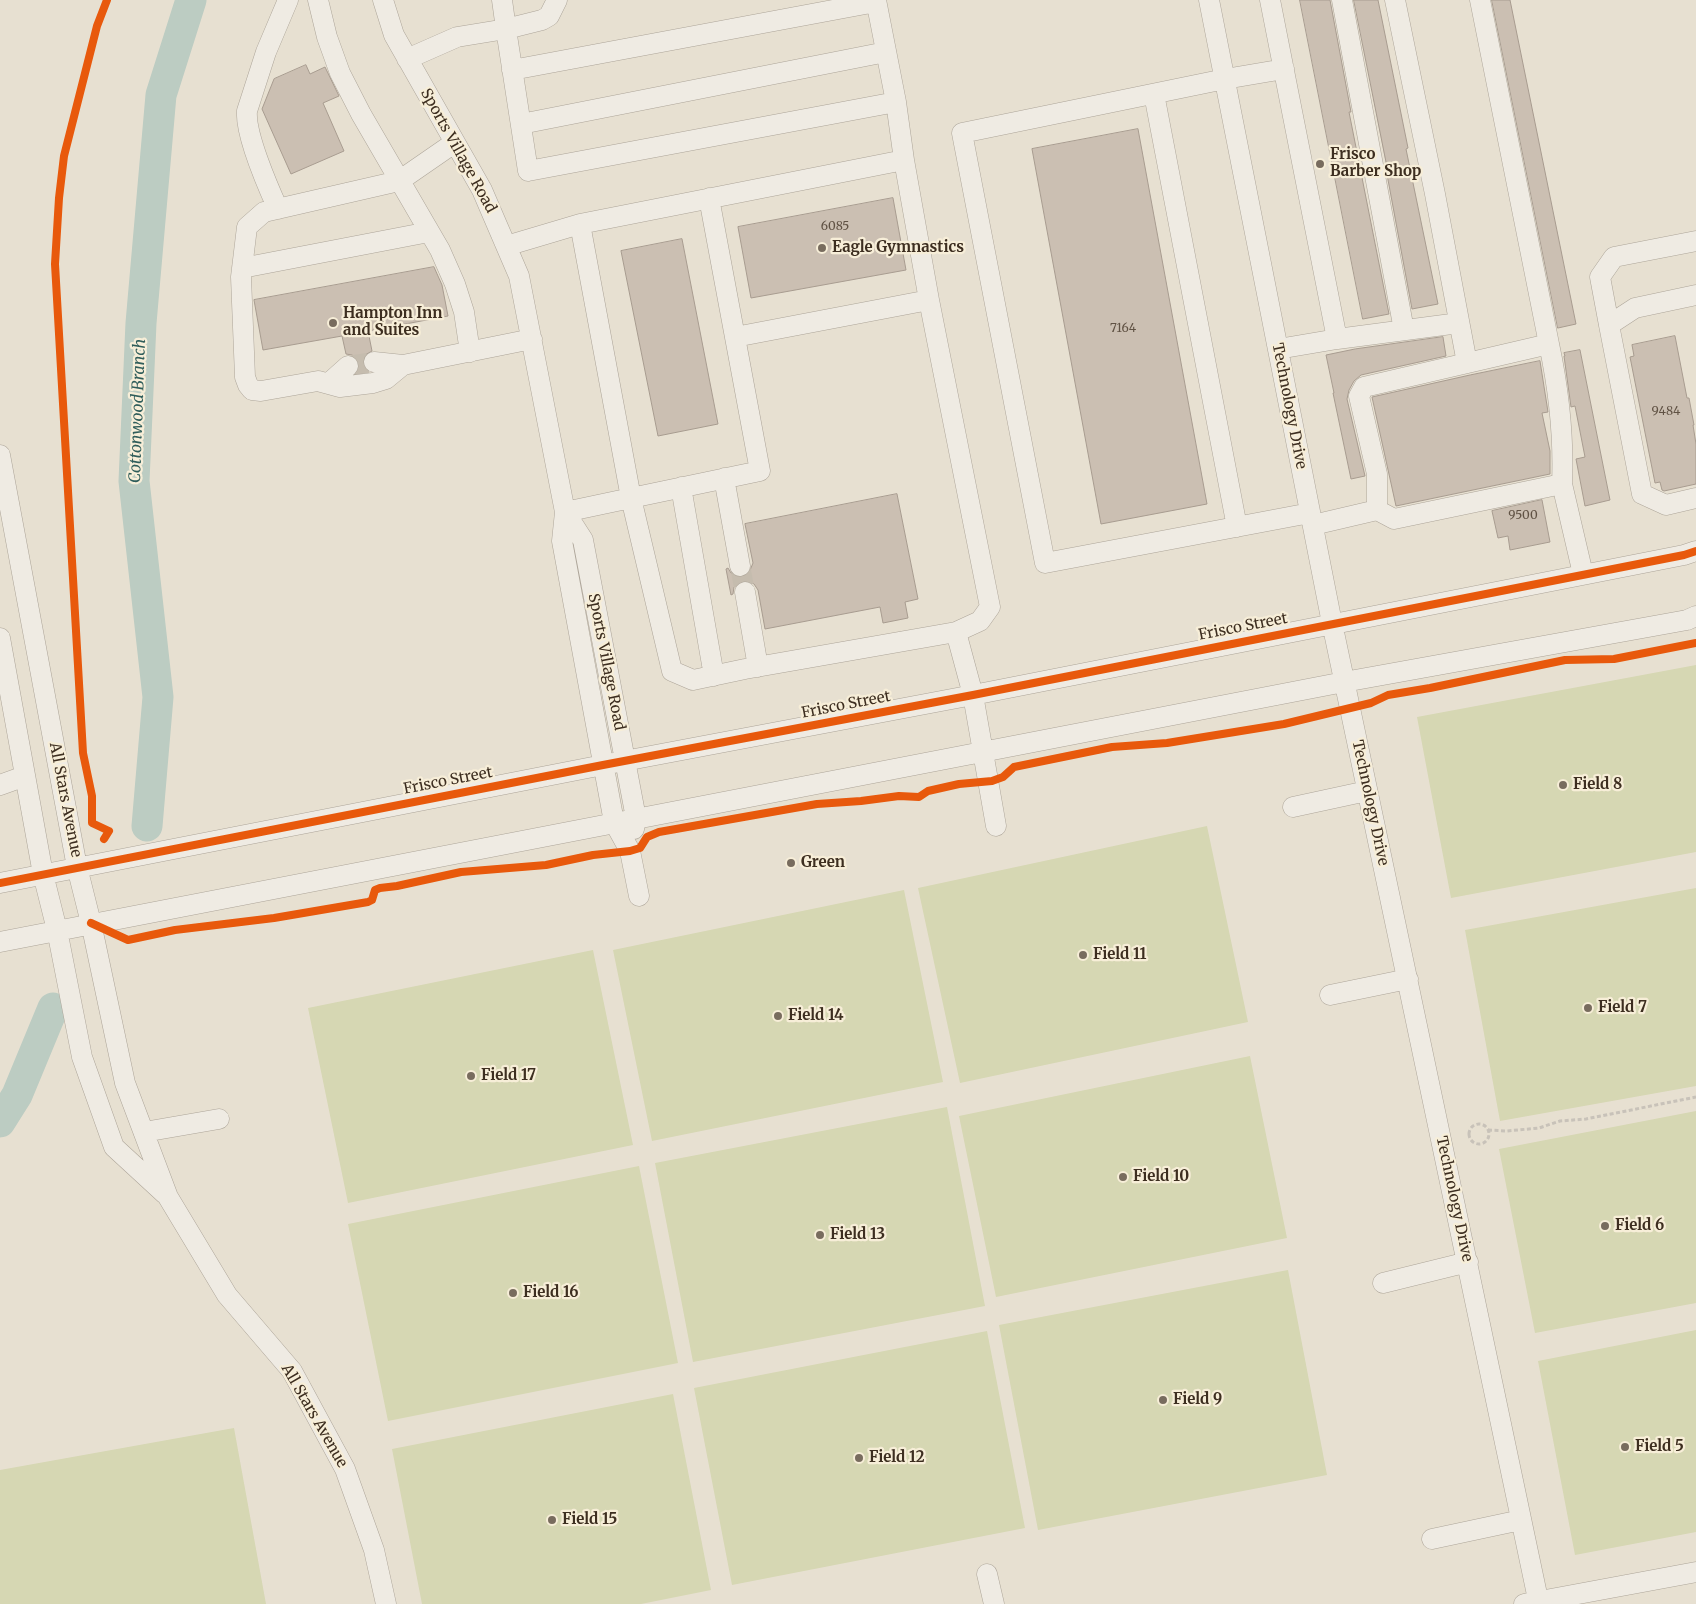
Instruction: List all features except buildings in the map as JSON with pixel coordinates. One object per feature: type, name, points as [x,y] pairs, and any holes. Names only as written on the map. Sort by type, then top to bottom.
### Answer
[{"type":"street","points":[[278,209],[269,190],[250,135],[247,111],[266,52],[288,0]]},
{"type":"street","points":[[318,0],[326,37],[340,73],[361,114],[440,250],[455,284],[464,312],[470,352]]},
{"type":"street","name":"Sports Village Road","points":[[383,0],[394,35],[482,190],[520,276],[564,512],[562,541],[603,765],[614,822],[630,851]]},
{"type":"street","points":[[502,0],[528,171],[896,102]]},
{"type":"street","points":[[407,59],[457,37],[506,29],[542,20],[549,16],[557,0]]},
{"type":"street","name":"Technology Drive","points":[[1209,0],[1344,682],[1522,1520],[1534,1603]]},
{"type":"street","points":[[1270,0],[1337,339]]},
{"type":"street","points":[[1342,0],[1404,330]]},
{"type":"street","points":[[1395,0],[1467,363]]},
{"type":"street","points":[[1480,0],[1550,344],[1560,403],[1563,451],[1562,484],[1583,574]]},
{"type":"street","points":[[512,70],[876,1],[896,102],[904,160],[929,300],[990,607],[980,621],[956,632],[693,680],[672,671],[631,498],[580,224]]},
{"type":"street","points":[[521,124],[886,52]]},
{"type":"street","points":[[1284,69],[1225,79],[962,133],[1045,563],[1237,527],[1377,510],[1394,519],[1562,484]]},
{"type":"street","points":[[1154,94],[1237,527]]},
{"type":"street","points":[[403,365],[386,379],[340,388],[318,381],[261,391],[252,390],[245,376],[241,277],[247,227],[264,212],[399,181],[454,142]]},
{"type":"street","points":[[506,246],[580,224],[904,160]]},
{"type":"street","points":[[564,512],[760,471],[709,198]]},
{"type":"street","points":[[242,268],[429,232]]},
{"type":"street","points":[[1696,241],[1614,257],[1600,277],[1642,494],[1666,505],[1696,498]]},
{"type":"street","points":[[1609,325],[1635,308],[1696,294]]},
{"type":"street","points":[[735,337],[929,300]]},
{"type":"street","points":[[1278,349],[1337,339],[1459,323]]},
{"type":"street","points":[[374,362],[403,365],[532,339]]},
{"type":"street","points":[[1377,510],[1377,474],[1359,396],[1364,387],[1550,344]]},
{"type":"street","points":[[329,383],[348,366]]},
{"type":"street","name":"All Stars Avenue","points":[[0,455],[5,507],[77,867],[91,923],[125,1083],[168,1197],[227,1295],[292,1371],[345,1469],[374,1550],[386,1604]]},
{"type":"street","points":[[724,478],[740,566]]},
{"type":"street","points":[[681,487],[714,676]]},
{"type":"street","name":"Sports Village Road","points":[[564,512],[583,540],[636,818]]},
{"type":"street","name":"Frisco Street","points":[[0,883],[973,695],[1684,555],[1696,551]]},
{"type":"street","points":[[745,592],[758,667]]},
{"type":"street","points":[[0,942],[1344,682],[1687,620],[1696,616]]},
{"type":"street","points":[[956,632],[973,695],[996,826]]},
{"type":"street","name":"All Stars Avenue","points":[[0,638],[43,874],[57,930],[82,1057],[114,1147],[168,1197]]},
{"type":"street","points":[[0,786],[25,776]]},
{"type":"street","points":[[1293,807],[1367,790]]},
{"type":"street","points":[[636,818],[630,851],[639,896]]},
{"type":"street","points":[[1330,995],[1408,979]]},
{"type":"street","points":[[144,1132],[219,1119]]},
{"type":"street","points":[[1383,1282],[1468,1262]]},
{"type":"street","points":[[1432,1538],[1522,1520]]},
{"type":"street","points":[[1534,1603],[1696,1572]]},
{"type":"street","points":[[987,1574],[994,1604]]},
{"type":"path","points":[[1488,1130],[1488,1139],[1483,1143],[1475,1143],[1469,1137],[1471,1127],[1476,1124],[1482,1124],[1488,1130],[1507,1131],[1539,1128],[1560,1121],[1586,1119],[1696,1097]]},
{"type":"green space","name":"Field 8","points":[[1696,665],[1696,852],[1451,898],[1417,717]]},
{"type":"green space","name":"Field 11","points":[[1207,826],[1248,1022],[960,1083],[918,888]]},
{"type":"green space","name":"Field 7","points":[[1696,888],[1696,1086],[1500,1121],[1465,930]]},
{"type":"green space","name":"Field 14","points":[[904,890],[943,1082],[652,1141],[613,950]]},
{"type":"green space","name":"Field 17","points":[[593,950],[633,1145],[348,1203],[308,1008]]},
{"type":"green space","name":"Field 10","points":[[1250,1056],[1287,1238],[996,1297],[959,1116]]},
{"type":"green space","name":"Field 13","points":[[947,1107],[985,1306],[693,1362],[655,1163]]},
{"type":"green space","name":"Field 6","points":[[1696,1111],[1696,1303],[1535,1333],[1499,1149]]},
{"type":"green space","name":"Field 16","points":[[639,1166],[678,1363],[388,1421],[348,1224]]},
{"type":"green space","name":"Field 9","points":[[1288,1270],[1327,1475],[1038,1530],[999,1325]]},
{"type":"green space","name":"Field 5","points":[[1696,1330],[1696,1532],[1575,1555],[1538,1361]]},
{"type":"green space","name":"Field 12","points":[[987,1331],[1025,1528],[732,1585],[694,1388]]},
{"type":"green space","name":"Field 15","points":[[673,1394],[711,1590],[641,1604],[422,1604],[392,1449]]},
{"type":"green space","points":[[234,1428],[266,1604],[0,1604],[0,1470]]},
{"type":"waterway","name":"Cottonwood Branch","points":[[147,826],[158,697],[134,481],[141,323],[161,95],[191,0]]},
{"type":"waterway","name":"Cottonwood Branch","points":[[0,1122],[17,1095],[53,1008]]},
{"type":"tunnel","points":[[348,366],[374,362]]},
{"type":"tunnel","points":[[740,566],[745,592]]},
{"type":"cycle path","points":[[104,839],[109,831],[92,823],[92,796],[83,753],[55,264],[64,156],[97,26],[107,0]]},
{"type":"cycle path","points":[[0,883],[973,695],[1684,555],[1696,551]]},
{"type":"cycle path","points":[[91,923],[128,940],[175,930],[274,918],[368,902],[372,900],[375,890],[380,888],[461,872],[546,865],[593,855],[630,851],[640,848],[647,837],[659,832],[817,804],[899,796],[919,797],[928,791],[959,784],[992,781],[1003,777],[1014,767],[1112,747],[1167,743],[1284,724],[1371,703],[1388,695],[1565,660],[1614,659],[1696,643]]},
{"type":"place","name":"Frisco Barber Shop","points":[[1320,164]]},
{"type":"place","name":"Eagle Gymnastics","points":[[822,248]]},
{"type":"place","name":"Hampton Inn and Suites","points":[[333,323]]},
{"type":"place","name":"Field 8","points":[[1563,785]]},
{"type":"place","name":"Green","points":[[791,863]]},
{"type":"place","name":"Field 11","points":[[1083,955]]},
{"type":"place","name":"Field 7","points":[[1588,1008]]},
{"type":"place","name":"Field 14","points":[[778,1016]]},
{"type":"place","name":"Field 17","points":[[471,1076]]},
{"type":"place","name":"Field 10","points":[[1123,1177]]},
{"type":"place","name":"Field 6","points":[[1605,1226]]},
{"type":"place","name":"Field 13","points":[[820,1235]]},
{"type":"place","name":"Field 16","points":[[513,1293]]},
{"type":"place","name":"Field 9","points":[[1163,1400]]},
{"type":"place","name":"Field 5","points":[[1625,1447]]},
{"type":"place","name":"Field 12","points":[[859,1458]]},
{"type":"place","name":"Field 15","points":[[552,1520]]}]
